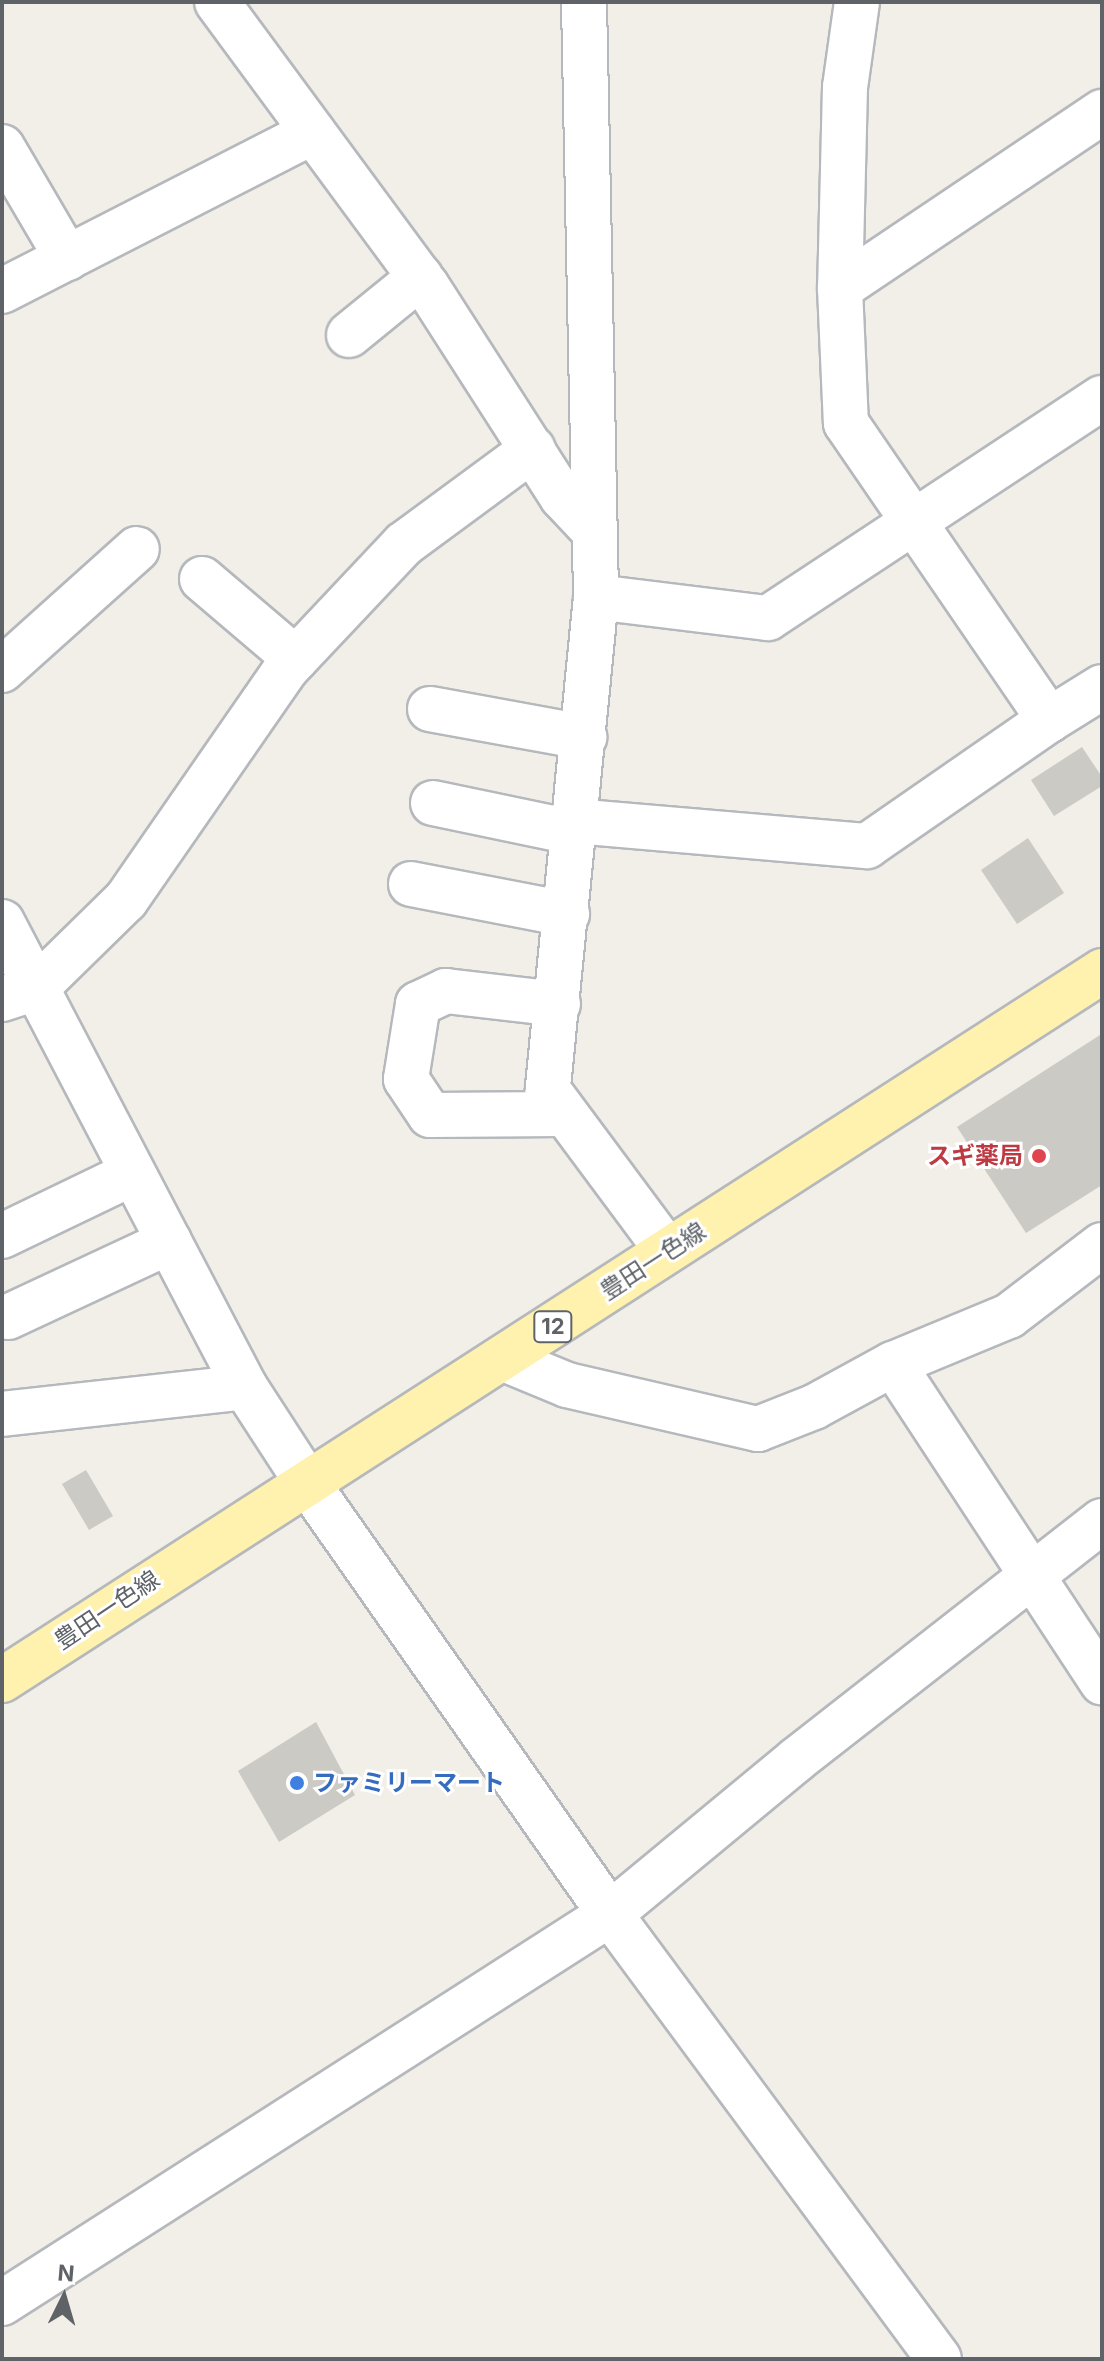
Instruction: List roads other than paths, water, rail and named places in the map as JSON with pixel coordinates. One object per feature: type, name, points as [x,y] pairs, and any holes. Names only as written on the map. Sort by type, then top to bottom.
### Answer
[{"type":"main road","name":"豊田一色線","points":[[2,1680],[1102,971]]},
{"type":"street","points":[[217,2],[420,277],[562,497],[595,532]]},
{"type":"street","points":[[584,2],[596,597],[548,1090],[562,1114],[667,1250]]},
{"type":"street","points":[[857,2],[845,87],[840,288],[846,423],[911,525],[1049,720]]},
{"type":"street","points":[[840,288],[1102,112]]},
{"type":"street","points":[[2,291],[313,132]]},
{"type":"street","points":[[2,147],[67,258]]},
{"type":"street","points":[[349,335],[420,277]]},
{"type":"street","points":[[596,597],[768,618],[1102,398]]},
{"type":"street","points":[[19,993],[126,900],[296,659],[404,544],[533,449]]},
{"type":"street","points":[[2,670],[137,549]]},
{"type":"street","points":[[202,579],[296,659]]},
{"type":"street","points":[[433,803],[573,826],[867,846],[1102,687]]},
{"type":"street","points":[[430,709],[584,737]]},
{"type":"street","points":[[411,884],[567,914]]},
{"type":"street","points":[[2,922],[19,993],[133,1173],[245,1387],[308,1484],[610,1914],[939,2359]]},
{"type":"street","points":[[558,1004],[446,991],[418,1004],[406,1079],[430,1115],[562,1114]]},
{"type":"street","points":[[2,1236],[133,1173]]},
{"type":"street","points":[[8,1317],[169,1242]]},
{"type":"street","points":[[504,1359],[567,1385],[758,1429],[814,1407],[893,1364],[1009,1316],[1102,1245]]},
{"type":"street","points":[[893,1364],[1102,1682]]},
{"type":"street","points":[[2,1414],[245,1387]]},
{"type":"street","points":[[2,2303],[610,1914],[1102,1521]]},
{"type":"place","name":"スギ薬局","points":[[1039,1156]]},
{"type":"place","name":"ファミリーマート","points":[[297,1783]]}]
